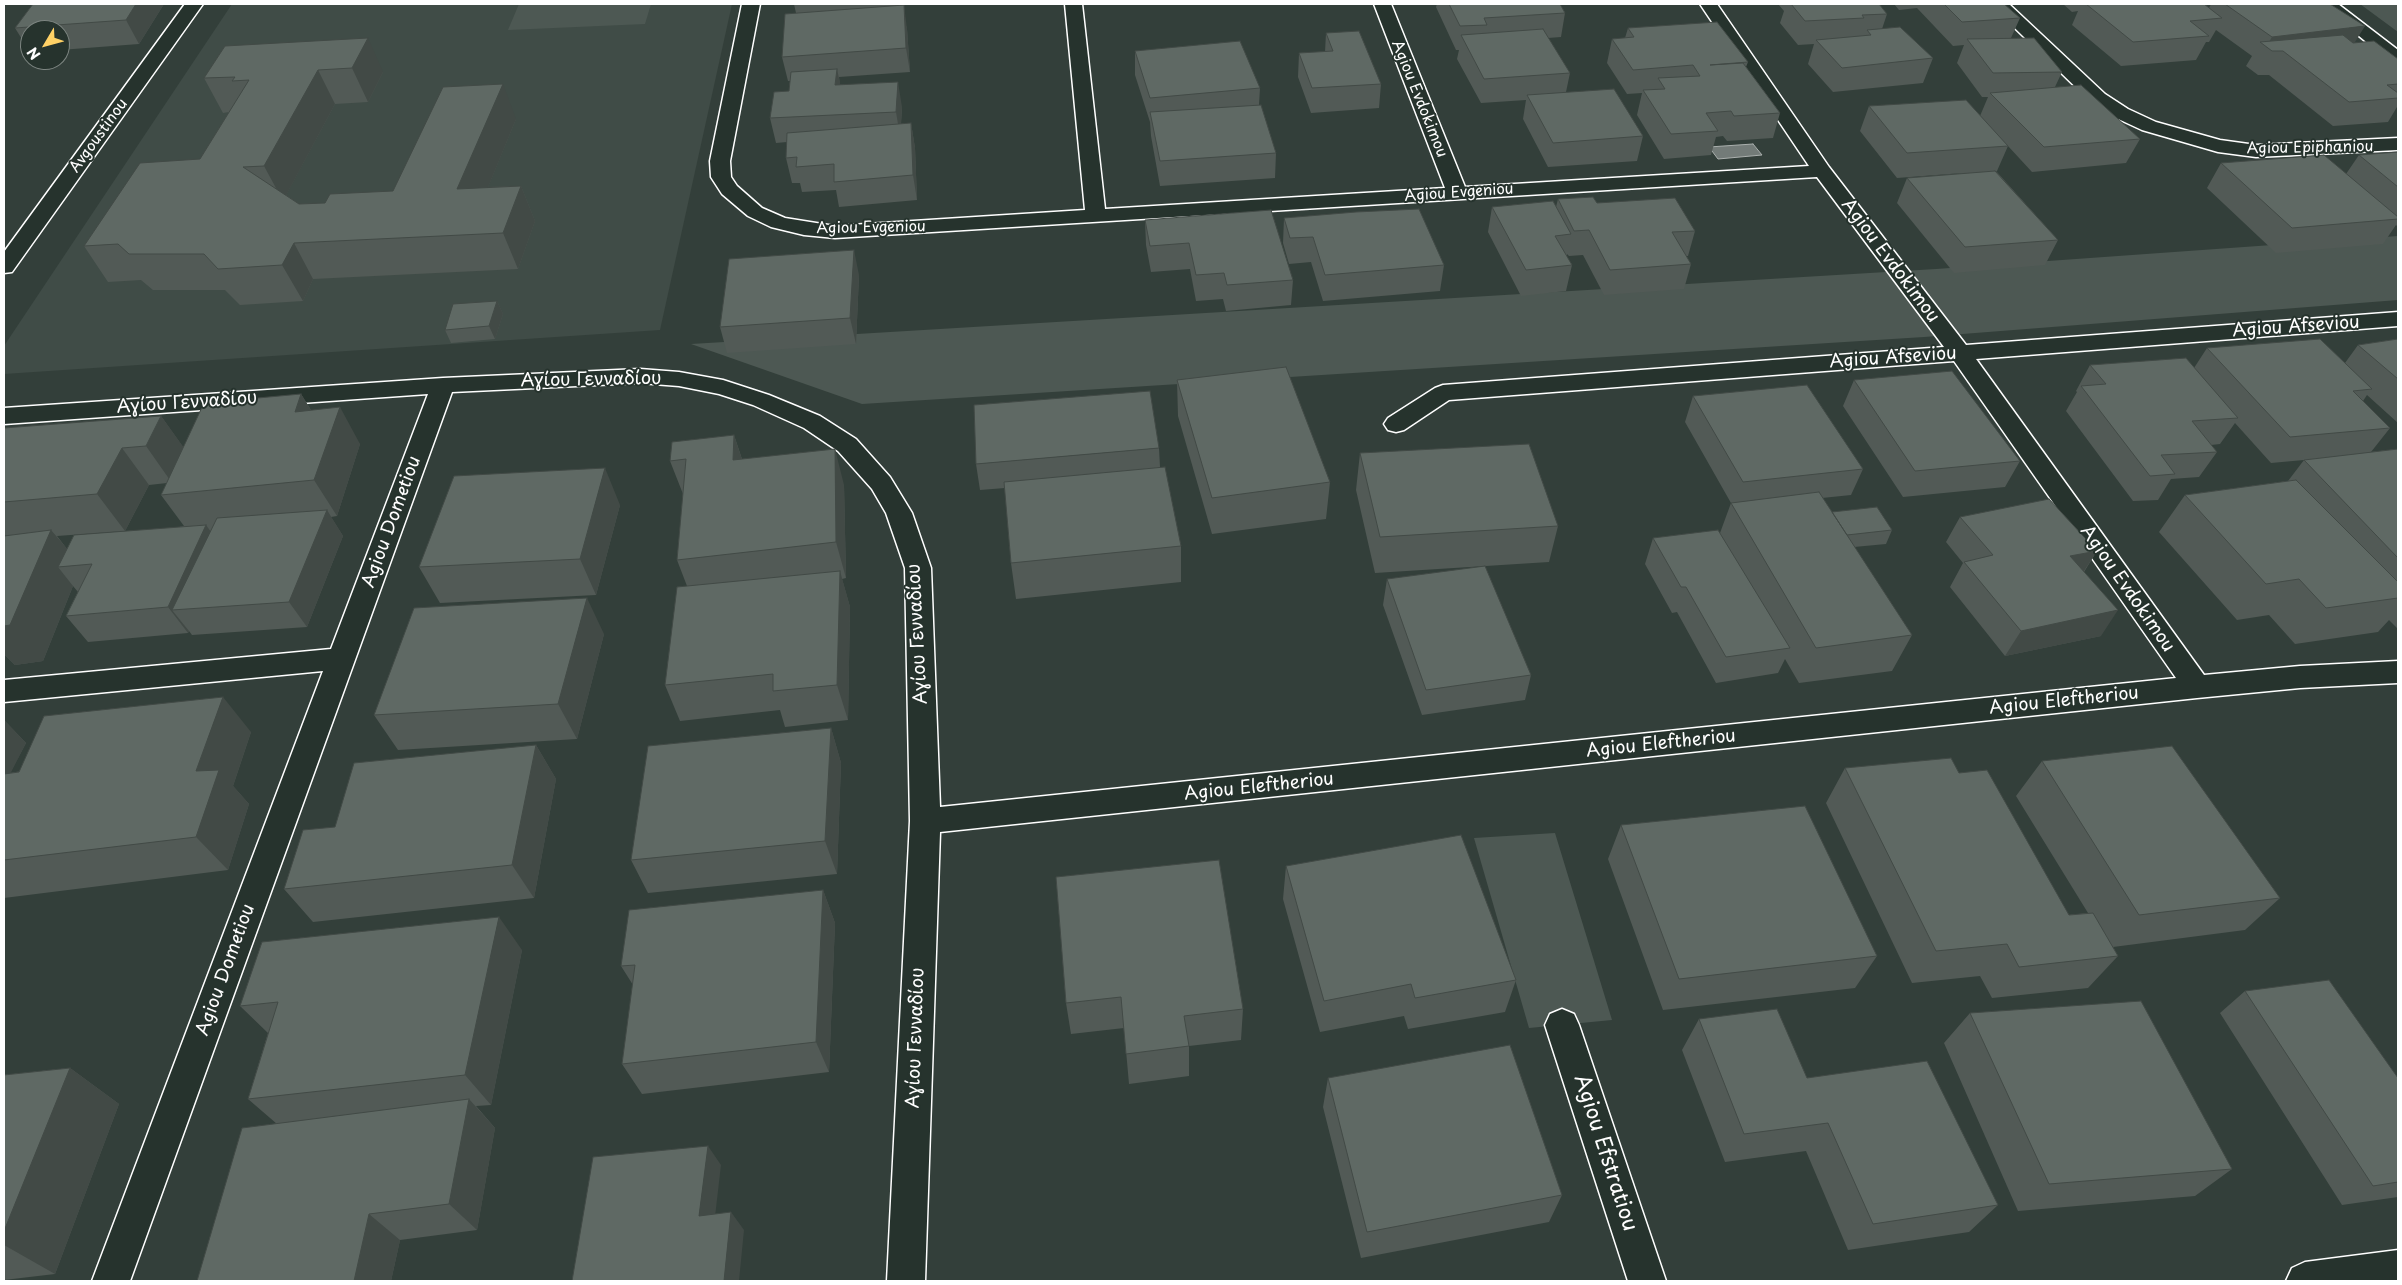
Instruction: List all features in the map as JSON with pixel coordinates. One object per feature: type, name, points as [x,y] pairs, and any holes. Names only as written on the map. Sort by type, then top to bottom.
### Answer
[{"type":"street","name":"Avgoustinou","points":[[4,267],[194,4]]},
{"type":"street","name":"Agiou Evgeniou","points":[[751,4],[720,161],[721,177],[729,190],[754,212],[778,224],[804,229],[835,232],[1822,171]]},
{"type":"street","points":[[1073,4],[1096,216]]},
{"type":"street","name":"Agiou Evdokimou","points":[[1382,4],[1457,193]]},
{"type":"street","name":"Agiou Evdokimou","points":[[1709,4],[1822,171],[1960,353],[2197,687]]},
{"type":"street","name":"Agiou Epiphaniou","points":[[1999,4],[2080,83],[2098,98],[2121,113],[2149,126],[2218,146],[2256,151],[2390,146],[2398,144]]},
{"type":"street","points":[[2328,4],[2398,59]]},
{"type":"street","name":"Agiou Afseviou","points":[[1396,424],[1443,393],[2398,319]]},
{"type":"street","name":"Αγίου Γενναδίου","points":[[4,416],[443,385],[640,376],[679,379],[723,387],[761,400],[812,422],[847,445],[879,479],[899,513],[918,568],[925,821],[906,1281]]},
{"type":"street","name":"Agiou Dometiou","points":[[111,1281],[443,385]]},
{"type":"street","points":[[4,691],[342,659]]},
{"type":"street","name":"Agiou Eleftheriou","points":[[925,821],[2197,687],[2300,677],[2398,672]]},
{"type":"street","name":"Agiou Efstratiou","points":[[1562,1025],[1647,1281]]},
{"type":"street","points":[[2305,1281],[2398,1269]]},
{"type":"shaded area","points":[[232,4],[732,4],[660,330],[4,374],[4,346]]},
{"type":"shaded area","points":[[519,4],[651,4],[645,24],[508,30]]},
{"type":"shaded area","points":[[2360,4],[2398,4],[2398,32]]},
{"type":"shaded area","points":[[1753,144],[1762,155],[1718,159],[1709,147]]},
{"type":"shaded area","points":[[2398,236],[2398,300],[1924,337],[862,404],[691,344],[1936,269]]},
{"type":"shaded area","points":[[1555,833],[1612,1020],[1529,1028],[1474,838]]},
{"type":"building","points":[[33,4],[136,4],[126,20],[70,24],[70,20],[21,20]]},
{"type":"building","points":[[1449,4],[1560,4],[1565,13],[1484,18],[1487,25],[1460,26]]},
{"type":"building","points":[[1791,4],[1879,4],[1887,14],[1862,15],[1864,18],[1805,21]]},
{"type":"building","points":[[1944,4],[2004,4],[2020,18],[1962,22]]},
{"type":"building","points":[[2086,4],[2204,4],[2222,18],[2190,21],[2209,36],[2133,42]]},
{"type":"building","points":[[2225,4],[2330,4],[2365,26],[2272,37]]},
{"type":"building","points":[[904,5],[906,48],[782,57],[785,14]]},
{"type":"building","points":[[20,21],[20,28],[15,28]]},
{"type":"building","points":[[1717,22],[1748,62],[1710,65],[1743,63],[1780,113],[1734,116],[1731,111],[1706,113],[1718,131],[1671,134],[1643,90],[1665,89],[1658,78],[1700,76],[1693,65],[1633,70],[1612,39],[1634,37],[1628,28]]},
{"type":"building","points":[[1900,27],[1933,58],[1842,68],[1816,40],[1871,35],[1867,30]]},
{"type":"building","points":[[1543,29],[1570,73],[1484,79],[1461,35]]},
{"type":"building","points":[[1359,31],[1381,84],[1312,88],[1299,53],[1333,51],[1326,33]]},
{"type":"building","points":[[2343,35],[2353,43],[2374,41],[2398,59],[2398,84],[2387,85],[2398,93],[2398,98],[2349,102],[2283,51],[2272,51],[2260,42]]},
{"type":"building","points":[[368,38],[352,68],[318,70],[264,166],[243,167],[299,204],[325,203],[330,194],[393,191],[443,87],[503,84],[457,189],[521,186],[503,233],[294,243],[282,265],[218,269],[204,254],[129,254],[118,244],[84,246],[140,163],[200,159],[249,80],[232,81],[235,77],[204,78],[225,46]]},
{"type":"building","points":[[2034,38],[2062,72],[1993,73],[1967,39]]},
{"type":"building","points":[[1240,41],[1260,88],[1150,98],[1135,51]]},
{"type":"building","points":[[837,69],[835,85],[898,82],[896,112],[770,118],[774,92],[789,91],[791,72]]},
{"type":"building","points":[[2081,85],[2140,139],[2044,147],[1990,93]]},
{"type":"building","points":[[1614,89],[1643,136],[1553,143],[1527,95]]},
{"type":"building","points":[[1966,100],[2008,146],[1907,153],[1869,106]]},
{"type":"building","points":[[1261,105],[1276,153],[1160,161],[1150,112]]},
{"type":"building","points":[[911,123],[913,175],[834,182],[834,164],[796,167],[797,157],[786,158],[787,133]]},
{"type":"building","points":[[2398,152],[2398,187],[2359,155]]},
{"type":"building","points":[[2324,155],[2398,217],[2398,219],[2292,228],[2221,163]]},
{"type":"building","points":[[1995,171],[2058,240],[1965,247],[1907,178]]},
{"type":"building","points":[[1593,197],[1597,203],[1675,198],[1695,231],[1672,232],[1691,264],[1610,270],[1589,230],[1574,231],[1558,199]]},
{"type":"building","points":[[1553,201],[1571,234],[1555,236],[1572,265],[1526,270],[1492,207]]},
{"type":"building","points":[[1419,209],[1444,265],[1325,275],[1313,237],[1290,238],[1284,218],[1356,212]]},
{"type":"building","points":[[1271,210],[1293,280],[1227,285],[1224,273],[1196,275],[1189,243],[1150,246],[1145,220]]},
{"type":"building","points":[[854,250],[850,318],[720,327],[729,259]]},
{"type":"building","points":[[497,301],[489,326],[445,330],[453,304]]},
{"type":"building","points":[[2320,339],[2372,389],[2353,391],[2390,428],[2290,437],[2207,348]]},
{"type":"building","points":[[2398,339],[2398,379],[2358,345]]},
{"type":"building","points":[[2186,358],[2238,418],[2192,421],[2217,452],[2161,455],[2175,474],[2150,476],[2081,386],[2106,384],[2090,365]]},
{"type":"building","points":[[1286,367],[1330,482],[1212,498],[1177,380]]},
{"type":"building","points":[[1952,371],[2020,461],[1915,471],[1854,380]]},
{"type":"building","points":[[1807,385],[1863,469],[1743,482],[1693,396]]},
{"type":"building","points":[[1150,391],[1159,448],[976,464],[974,405]]},
{"type":"building","points":[[301,394],[295,412],[340,407],[314,480],[161,495],[204,403]]},
{"type":"building","points":[[161,416],[146,446],[122,448],[97,494],[4,502],[4,428]]},
{"type":"building","points":[[734,435],[733,460],[835,449],[836,542],[677,560],[686,459],[670,461],[672,442]]},
{"type":"building","points":[[1529,444],[1558,526],[1380,537],[1360,453]]},
{"type":"building","points":[[2398,449],[2398,558],[2304,460]]},
{"type":"building","points":[[1165,467],[1181,546],[1011,563],[1004,482]]},
{"type":"building","points":[[605,468],[580,559],[419,567],[454,476]]},
{"type":"building","points":[[2296,480],[2398,582],[2398,598],[2326,608],[2299,579],[2266,584],[2185,495]]},
{"type":"building","points":[[1819,492],[1912,635],[1816,648],[1731,503]]},
{"type":"building","points":[[2049,499],[2097,551],[2070,556],[2118,610],[2021,631],[1964,562],[1993,555],[1960,517]]},
{"type":"building","points":[[1877,507],[1892,530],[1847,535],[1832,512]]},
{"type":"building","points":[[327,510],[289,602],[172,610],[217,518]]},
{"type":"building","points":[[206,525],[168,607],[66,616],[92,564],[58,567],[74,535]]},
{"type":"building","points":[[51,530],[10,625],[4,626],[4,536]]},
{"type":"building","points":[[1718,530],[1790,648],[1726,657],[1686,587],[1681,587],[1653,538]]},
{"type":"building","points":[[1485,566],[1531,675],[1426,690],[1387,579]]},
{"type":"building","points":[[840,571],[837,685],[773,691],[773,674],[665,685],[677,587]]},
{"type":"building","points":[[587,598],[558,704],[374,715],[414,608]]},
{"type":"building","points":[[223,697],[196,771],[219,770],[196,837],[4,860],[4,774],[19,772],[44,716]]},
{"type":"building","points":[[831,728],[825,841],[631,860],[648,746]]},
{"type":"building","points":[[536,745],[512,865],[284,889],[303,830],[335,827],[354,763]]},
{"type":"building","points":[[2172,746],[2280,898],[2139,915],[2042,761]]},
{"type":"building","points":[[1951,758],[1959,773],[1987,770],[2069,915],[2093,913],[2118,956],[2019,967],[2007,944],[1936,951],[1845,768]]},
{"type":"building","points":[[1805,806],[1877,956],[1679,979],[1621,825]]},
{"type":"building","points":[[1461,835],[1516,980],[1415,998],[1411,984],[1324,1001],[1286,866]]},
{"type":"building","points":[[1219,860],[1243,1009],[1184,1016],[1189,1046],[1126,1054],[1121,997],[1066,1003],[1056,877]]},
{"type":"building","points":[[823,890],[816,1042],[622,1064],[635,965],[621,966],[629,910]]},
{"type":"building","points":[[499,917],[465,1075],[248,1099],[278,1002],[240,1006],[262,942]]},
{"type":"building","points":[[2329,980],[2398,1078],[2398,1182],[2373,1186],[2245,991]]},
{"type":"building","points":[[2141,1001],[2232,1169],[2049,1184],[1970,1013]]},
{"type":"building","points":[[1777,1009],[1807,1078],[1927,1061],[1998,1205],[1873,1224],[1828,1123],[1744,1134],[1699,1019]]},
{"type":"building","points":[[1510,1045],[1562,1195],[1367,1232],[1328,1078]]},
{"type":"building","points":[[70,1068],[4,1231],[4,1075]]},
{"type":"building","points":[[469,1099],[449,1204],[369,1214],[354,1281],[197,1281],[242,1128]]},
{"type":"building","points":[[708,1146],[699,1216],[731,1212],[724,1281],[572,1281],[593,1157]]}]
